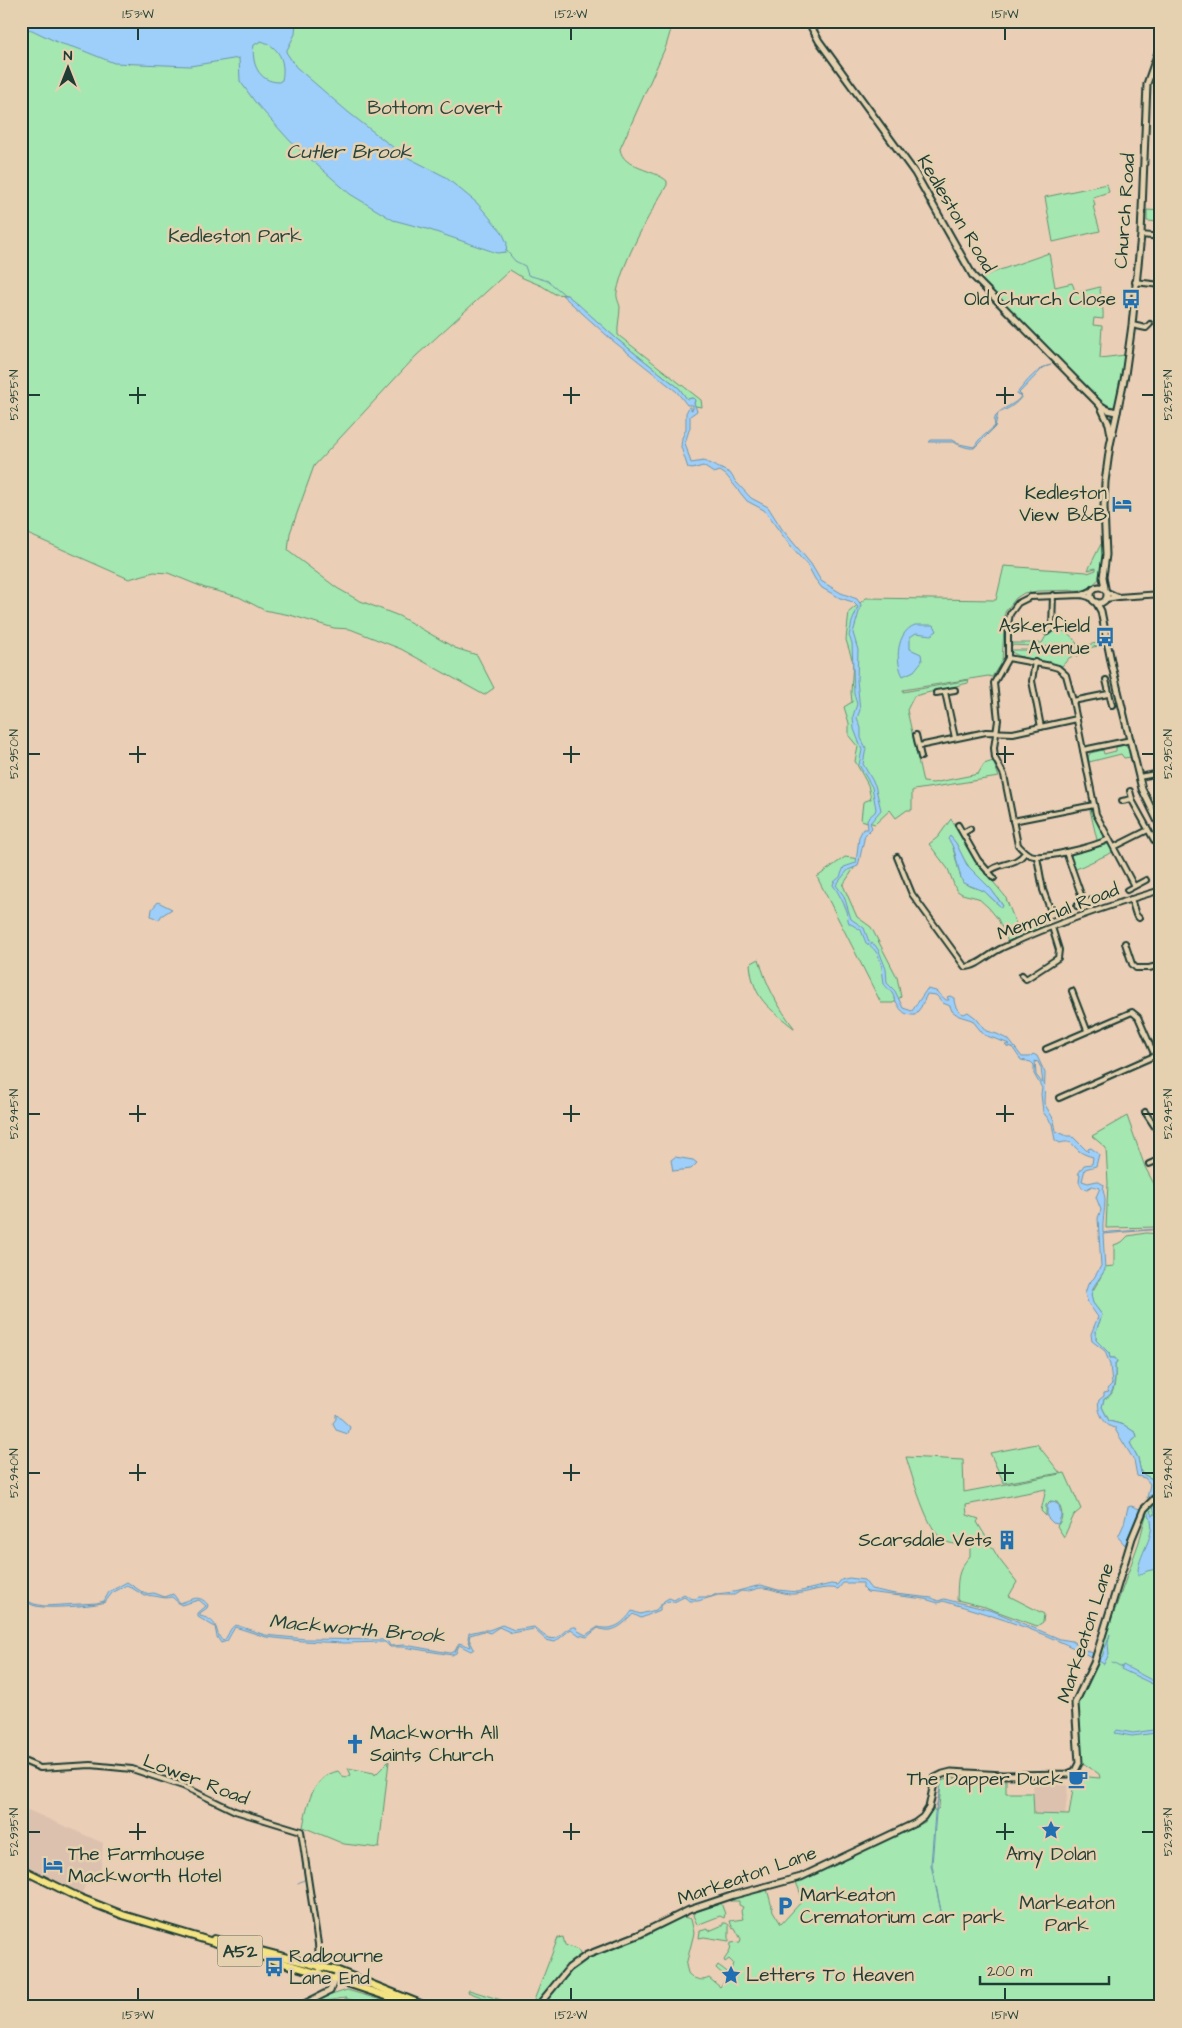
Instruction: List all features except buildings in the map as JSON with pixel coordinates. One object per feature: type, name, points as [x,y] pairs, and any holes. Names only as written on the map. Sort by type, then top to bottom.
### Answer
[{"type":"highway","name":"A52","points":[[21,1868],[90,1903],[320,1974],[419,2007]]},
{"type":"highway","name":"A52","points":[[162,1926],[338,1971],[428,2007]]},
{"type":"street","name":"Kedleston Road","points":[[808,21],[828,53],[915,174],[973,276],[1100,405],[1117,414],[1104,494],[1106,555],[1103,577],[1106,600]]},
{"type":"street","name":"Church Road","points":[[1117,414],[1132,325],[1141,235],[1145,98],[1150,72],[1161,44]]},
{"type":"street","points":[[1141,235],[1161,237]]},
{"type":"street","points":[[1136,282],[1161,285]]},
{"type":"street","points":[[1132,325],[1146,328],[1150,324]]},
{"type":"street","name":"Kedleston Road","points":[[1100,405],[1110,428],[1112,438]]},
{"type":"street","points":[[1104,414],[1117,414]]},
{"type":"street","name":"Kedleston Road","points":[[1095,588],[1103,577]]},
{"type":"street","points":[[1095,588],[1094,600],[1101,610],[1112,666],[1139,777],[1144,795],[1161,828]]},
{"type":"street","points":[[1082,595],[1095,588],[1106,590],[1118,597]]},
{"type":"street","points":[[1109,839],[1066,852],[1037,857],[1025,853],[1018,845],[1004,775],[994,754],[998,714],[994,683],[1008,658],[1008,624],[1014,607],[1030,597],[1082,595],[1094,600],[1106,600],[1118,597],[1161,594]]},
{"type":"street","points":[[1047,632],[1052,628],[1053,595]]},
{"type":"street","points":[[1101,610],[1106,600]]},
{"type":"street","points":[[1052,624],[1058,624]]},
{"type":"street","points":[[1008,658],[1051,666],[1063,671],[1068,678],[1096,814],[1134,886]]},
{"type":"street","points":[[1035,662],[1032,681],[1041,727]]},
{"type":"street","points":[[1106,680],[1112,705]]},
{"type":"street","points":[[936,693],[955,690]]},
{"type":"street","points":[[945,692],[955,738]]},
{"type":"street","points":[[1073,701],[1108,694]]},
{"type":"street","points":[[919,746],[955,738],[997,732],[1006,734],[1077,719]]},
{"type":"street","points":[[916,735],[921,758]]},
{"type":"street","points":[[1083,750],[1131,740]]},
{"type":"street","points":[[1139,777],[1161,773]]},
{"type":"street","points":[[1130,791],[1132,799],[1154,840]]},
{"type":"street","points":[[1122,802],[1132,799]]},
{"type":"street","points":[[1013,821],[1094,805]]},
{"type":"street","points":[[958,825],[978,860],[994,878]]},
{"type":"street","points":[[963,833],[970,829]]},
{"type":"street","points":[[1114,847],[1148,830]]},
{"type":"street","points":[[1066,852],[1084,903]]},
{"type":"street","points":[[988,872],[994,866],[1016,862],[1025,853]]},
{"type":"street","name":"Memorial Road","points":[[897,857],[912,894],[962,965],[968,967],[996,950],[1075,917],[1161,890]]},
{"type":"street","points":[[1037,857],[1043,890],[1052,914]]},
{"type":"street","points":[[1127,890],[1146,880]]},
{"type":"street","points":[[1131,899],[1136,915],[1139,918]]},
{"type":"street","points":[[1077,906],[1092,900]]},
{"type":"street","points":[[1045,917],[1059,912]]},
{"type":"street","points":[[1026,979],[1058,958],[1059,950],[1052,927]]},
{"type":"street","points":[[1125,943],[1134,968],[1149,968],[1161,965]]},
{"type":"street","points":[[1148,962],[1149,968]]},
{"type":"street","points":[[1022,975],[1026,979],[1026,984]]},
{"type":"street","points":[[1072,991],[1087,1030]]},
{"type":"street","points":[[1070,1002],[1075,999]]},
{"type":"street","points":[[1046,1049],[1087,1030],[1134,1012],[1155,1056]]},
{"type":"street","points":[[1059,1098],[1161,1053]]},
{"type":"street","points":[[1145,1112],[1161,1136]]},
{"type":"street","points":[[1142,1122],[1148,1118]]},
{"type":"street","points":[[1149,1164],[1161,1159]]},
{"type":"street","name":"Markeaton Lane","points":[[537,2007],[568,1968],[587,1955],[638,1935],[689,1910],[734,1895],[801,1877],[915,1823],[928,1810],[935,1778],[942,1774],[956,1772],[1012,1775],[1072,1773],[1079,1763],[1075,1703],[1094,1663],[1127,1551],[1144,1509],[1161,1492]]},
{"type":"street","name":"Lower Road","points":[[21,1760],[40,1768],[92,1765],[132,1769],[176,1784],[235,1810],[300,1831],[318,1944],[318,1965]]},
{"type":"street","points":[[318,1965],[320,1974]]},
{"type":"street","points":[[298,2007],[330,1991],[338,1971]]},
{"type":"shaded area","points":[[1033,1777],[1064,1777],[1063,1781],[1068,1787],[1065,1815],[1034,1814]]},
{"type":"shaded area","points":[[28,1810],[103,1843],[98,1879],[88,1879],[81,1895],[21,1865],[21,1822]]},
{"type":"green space","name":"Kedleston Park","points":[[21,21],[683,21],[672,26],[666,46],[620,149],[622,156],[627,161],[661,177],[667,181],[667,185],[638,237],[620,279],[617,294],[620,307],[618,335],[701,400],[702,407],[695,406],[695,401],[692,398],[687,399],[679,388],[618,340],[567,295],[555,294],[510,270],[416,356],[314,466],[290,533],[288,551],[337,588],[358,600],[399,616],[455,648],[477,655],[494,688],[484,695],[401,649],[350,629],[334,628],[290,615],[264,610],[239,597],[205,588],[168,573],[154,572],[129,579],[21,531]]},
{"type":"green space","points":[[1107,184],[1109,192],[1093,197],[1095,206],[1093,206],[1100,231],[1053,242],[1045,197]]},
{"type":"green space","points":[[1147,210],[1161,211],[1161,222],[1147,221]]},
{"type":"green space","points":[[1049,253],[1055,287],[1072,283],[1076,293],[1100,287],[1103,319],[1094,318],[1093,325],[1102,326],[1100,358],[1125,355],[1117,401],[1113,408],[1101,405],[977,278]]},
{"type":"green space","points":[[1104,543],[1103,562],[1099,579],[1088,589],[1038,591],[1024,593],[1016,598],[1005,612],[1002,661],[992,677],[988,676],[903,690],[903,692],[969,680],[968,683],[914,696],[907,710],[923,782],[933,783],[978,774],[984,764],[993,761],[999,777],[914,790],[912,791],[912,810],[907,810],[896,818],[890,810],[875,824],[861,820],[863,802],[871,799],[868,785],[855,761],[858,747],[849,736],[849,723],[844,707],[852,702],[853,662],[846,640],[849,612],[866,598],[996,600],[1004,566],[1088,573],[1096,570],[1096,568],[1088,570],[1101,544]]},
{"type":"green space","points":[[1055,626],[1059,626],[1059,630],[1070,635],[1077,644],[1058,647],[1010,645],[1010,643],[1042,643]]},
{"type":"green space","points":[[1103,642],[1103,645],[1079,650],[1077,656],[1070,657],[1062,666],[1019,656],[1010,650],[1059,650]]},
{"type":"green space","points":[[1124,745],[1129,749],[1131,757],[1124,758],[1121,754],[1089,762],[1088,757],[1090,753],[1103,750],[1104,754],[1116,751],[1116,747]]},
{"type":"green space","points":[[1092,809],[1102,833],[1105,834],[1104,838],[1099,842],[1090,810]]},
{"type":"green space","points":[[951,819],[979,865],[1005,896],[1018,929],[1043,921],[1044,925],[1008,942],[998,919],[989,908],[978,898],[962,894],[956,890],[948,869],[929,844],[938,837]],"holes":[[[950,836],[969,867],[1003,906],[1001,907],[984,891],[967,885],[961,879]]]},
{"type":"green space","points":[[1109,844],[1113,852],[1074,870],[1070,858],[1072,854]]},
{"type":"green space","points":[[845,857],[860,859],[843,885],[857,917],[871,927],[897,977],[901,997],[893,1003],[881,1003],[817,877]]},
{"type":"green space","points":[[759,959],[773,996],[795,1029],[770,1008],[759,994],[752,976],[750,964]]},
{"type":"green space","points":[[1127,1116],[1145,1167],[1161,1197],[1161,1227],[1106,1228],[1108,1183],[1106,1148],[1092,1136]]},
{"type":"green space","points":[[1146,1233],[1161,1234],[1161,1489],[1158,1491],[1154,1490],[1152,1479],[1141,1473],[1138,1458],[1130,1443],[1137,1437],[1136,1433],[1124,1425],[1109,1421],[1102,1407],[1104,1399],[1113,1390],[1115,1364],[1117,1362],[1115,1358],[1110,1358],[1109,1353],[1096,1340],[1096,1331],[1102,1315],[1092,1302],[1091,1294],[1104,1271],[1104,1267],[1114,1266],[1114,1245],[1122,1242],[1128,1236]]},
{"type":"green space","points":[[1037,1444],[1060,1473],[1004,1483],[990,1453]]},
{"type":"green space","points":[[906,1457],[963,1460],[964,1492],[1065,1473],[1081,1509],[1074,1515],[1064,1537],[1057,1526],[1062,1514],[1057,1502],[1050,1501],[1046,1505],[1046,1516],[1041,1511],[1046,1489],[966,1505],[967,1515],[979,1519],[977,1522],[999,1559],[1017,1582],[1009,1596],[1044,1614],[1043,1622],[1037,1626],[985,1607],[957,1600],[959,1576],[962,1567],[970,1556],[970,1545],[949,1543],[937,1534],[921,1502]]},
{"type":"green space","name":"Markeaton Park","points":[[1161,1496],[1161,2007],[542,2007],[575,1967],[586,1959],[644,1937],[683,1917],[691,1919],[694,1933],[686,1965],[688,1973],[698,1979],[704,1980],[709,1978],[720,1987],[727,1978],[716,1968],[718,1965],[730,1974],[733,1963],[729,1959],[725,1962],[724,1960],[730,1951],[731,1943],[740,1942],[741,1939],[730,1921],[743,1919],[741,1911],[743,1907],[739,1905],[739,1901],[730,1901],[740,1896],[767,1889],[773,1911],[781,1924],[803,1900],[796,1882],[925,1822],[933,1808],[935,1811],[939,1808],[941,1781],[950,1778],[1006,1780],[1006,1793],[1033,1793],[1034,1814],[1069,1815],[1075,1776],[1100,1778],[1099,1774],[1080,1761],[1077,1705],[1095,1666],[1139,1542],[1147,1512],[1151,1504]]},
{"type":"green space","points":[[389,1761],[379,1848],[344,1844],[303,1827],[312,1793],[322,1779],[338,1771],[344,1778],[351,1775],[348,1768],[374,1773],[375,1775]]},
{"type":"green space","points":[[721,1903],[725,1914],[724,1918],[720,1916],[697,1925],[693,1915],[695,1912]]},
{"type":"green space","points":[[723,1923],[729,1925],[729,1941],[699,1938],[700,1931],[708,1929],[709,1931],[723,1925]]},
{"type":"green space","points":[[563,1937],[565,1945],[578,1950],[581,1956],[564,1971],[534,2007],[508,2007],[468,1992],[469,1990],[514,2004],[533,2003],[558,1938]]},
{"type":"green space","points":[[347,1990],[405,2007],[375,2007],[345,1998],[319,2002],[319,1999]]},
{"type":"water","name":"Cutler Brook","points":[[21,21],[157,21],[186,26],[218,21],[296,21],[295,34],[286,52],[296,67],[348,112],[403,155],[444,176],[477,203],[502,232],[507,243],[506,252],[497,253],[427,229],[393,220],[350,194],[290,141],[255,102],[240,81],[239,58],[190,66],[114,63],[59,43],[32,30],[25,29],[21,25]],"holes":[[[261,41],[277,51],[282,61],[283,73],[282,80],[279,82],[266,79],[261,75],[255,64],[254,45]]]},
{"type":"water","points":[[562,295],[567,295],[618,340],[679,388],[687,399],[693,398],[695,400],[694,403],[697,411],[690,416],[690,427],[685,443],[691,463],[704,461],[730,473],[751,498],[768,507],[782,529],[811,564],[821,581],[841,593],[857,599],[861,605],[853,633],[858,650],[857,680],[860,710],[857,718],[861,728],[861,738],[866,748],[863,764],[875,785],[881,810],[870,823],[872,828],[865,835],[858,866],[848,870],[836,885],[844,896],[851,919],[864,928],[869,942],[875,945],[879,951],[886,969],[887,983],[895,991],[903,1008],[912,1011],[927,989],[936,991],[946,1000],[949,1000],[947,997],[950,996],[954,998],[955,1006],[959,1012],[964,1014],[968,1012],[976,1018],[986,1031],[1009,1040],[1022,1057],[1030,1057],[1033,1054],[1037,1056],[1045,1073],[1044,1103],[1054,1120],[1056,1131],[1072,1136],[1088,1152],[1088,1149],[1091,1148],[1099,1154],[1096,1166],[1085,1169],[1082,1181],[1088,1183],[1097,1181],[1104,1185],[1103,1233],[1161,1229],[1103,1234],[1105,1270],[1094,1286],[1091,1295],[1093,1303],[1102,1315],[1096,1331],[1096,1340],[1109,1353],[1110,1358],[1115,1358],[1117,1361],[1115,1364],[1113,1389],[1108,1397],[1104,1399],[1102,1407],[1109,1421],[1124,1425],[1136,1433],[1137,1437],[1130,1443],[1138,1458],[1141,1473],[1154,1480],[1154,1489],[1157,1490],[1159,1505],[1157,1538],[1161,1547],[1161,1564],[1157,1565],[1156,1569],[1138,1576],[1140,1560],[1151,1530],[1149,1514],[1151,1510],[1153,1516],[1155,1514],[1151,1495],[1147,1498],[1150,1484],[1145,1478],[1137,1476],[1134,1460],[1116,1428],[1108,1425],[1102,1418],[1098,1404],[1104,1393],[1109,1392],[1107,1389],[1112,1384],[1110,1365],[1105,1351],[1092,1341],[1091,1334],[1098,1317],[1088,1303],[1085,1294],[1088,1284],[1101,1266],[1098,1218],[1101,1210],[1096,1197],[1100,1188],[1092,1186],[1087,1189],[1082,1188],[1079,1182],[1080,1174],[1078,1174],[1084,1165],[1092,1164],[1093,1157],[1081,1152],[1071,1143],[1060,1143],[1055,1140],[1052,1124],[1043,1112],[1042,1088],[1034,1074],[1034,1065],[1031,1062],[1021,1060],[1012,1047],[1008,1046],[1008,1048],[1005,1045],[1010,1044],[984,1035],[972,1020],[959,1016],[936,995],[927,994],[915,1015],[906,1014],[903,1011],[884,984],[882,966],[878,956],[866,943],[861,930],[849,923],[847,911],[833,885],[840,877],[844,867],[856,863],[859,837],[863,829],[868,829],[867,819],[876,809],[872,787],[859,765],[862,750],[854,729],[853,716],[857,704],[854,694],[852,643],[849,636],[858,607],[853,602],[840,598],[822,588],[808,566],[791,547],[764,510],[747,501],[726,475],[720,471],[714,473],[703,466],[692,469],[688,468],[681,447],[686,429],[686,413],[689,407],[691,407],[691,410],[693,409],[693,405],[687,405],[677,392],[612,340]],"holes":[[[1035,1061],[1038,1062],[1041,1068],[1043,1084],[1036,1075]]]},
{"type":"water","points":[[1043,368],[1019,393],[1022,396],[1017,402],[999,413],[1018,400],[1021,396],[1017,394],[1018,392]]},
{"type":"water","points":[[998,414],[995,427],[974,448],[969,448],[963,446],[954,442],[929,442],[931,440],[953,440],[959,444],[974,447],[995,426],[994,420]]},
{"type":"water","points":[[915,625],[934,625],[937,631],[931,635],[916,633],[910,637],[910,649],[921,654],[922,661],[914,671],[903,676],[898,656],[899,648],[904,634]]},
{"type":"water","points":[[950,836],[956,843],[967,865],[991,889],[1003,906],[1001,907],[984,891],[963,883],[953,848],[948,839]]},
{"type":"water","points":[[158,902],[172,909],[161,916],[159,920],[151,916],[152,909]]},
{"type":"water","points":[[675,1157],[693,1160],[697,1163],[691,1169],[673,1171],[671,1160]]},
{"type":"water","points":[[336,1414],[350,1427],[348,1434],[336,1430],[333,1423],[336,1419]]},
{"type":"water","points":[[1052,1501],[1059,1505],[1061,1516],[1058,1524],[1053,1523],[1047,1517],[1047,1506]]},
{"type":"water","points":[[1128,1507],[1140,1509],[1125,1545],[1118,1537],[1124,1524]]},
{"type":"water","points":[[849,1578],[864,1580],[871,1589],[932,1598],[938,1601],[944,1599],[993,1611],[1060,1639],[1072,1641],[1085,1650],[1102,1657],[1110,1634],[1108,1643],[1109,1654],[1104,1664],[1047,1636],[1006,1621],[943,1601],[938,1603],[925,1599],[867,1592],[863,1588],[863,1583],[843,1583],[838,1589],[822,1589],[795,1594],[761,1588],[741,1591],[734,1595],[718,1595],[698,1601],[690,1601],[684,1597],[674,1602],[668,1601],[660,1606],[660,1610],[641,1618],[633,1614],[622,1625],[613,1629],[603,1630],[598,1628],[587,1637],[579,1635],[571,1629],[555,1642],[546,1640],[534,1629],[512,1633],[499,1627],[490,1633],[484,1631],[470,1635],[469,1639],[474,1649],[471,1651],[459,1645],[456,1653],[452,1655],[403,1647],[390,1647],[385,1642],[344,1643],[266,1637],[235,1627],[227,1641],[221,1643],[217,1637],[215,1627],[198,1617],[198,1613],[206,1606],[199,1600],[181,1605],[172,1597],[165,1598],[145,1596],[127,1585],[112,1593],[105,1602],[91,1605],[41,1607],[21,1600],[21,1598],[44,1606],[97,1603],[104,1601],[109,1592],[127,1582],[145,1594],[154,1593],[165,1597],[173,1594],[180,1603],[195,1598],[205,1601],[208,1605],[207,1608],[200,1613],[200,1616],[207,1618],[214,1624],[223,1641],[236,1625],[265,1635],[306,1639],[387,1640],[390,1646],[405,1645],[450,1653],[455,1651],[459,1643],[471,1647],[468,1638],[469,1633],[489,1630],[502,1625],[514,1630],[534,1627],[551,1639],[558,1637],[572,1627],[576,1627],[578,1631],[586,1635],[598,1627],[608,1628],[617,1625],[625,1620],[632,1611],[640,1614],[656,1610],[664,1601],[669,1598],[674,1600],[684,1594],[695,1599],[761,1585],[778,1590],[797,1592],[831,1584],[837,1585],[841,1580]]},
{"type":"water","points":[[1123,1665],[1161,1685],[1161,1688],[1121,1669]]},
{"type":"water","points":[[1160,1729],[1160,1732],[1156,1733],[1132,1736],[1115,1733],[1117,1730],[1133,1733]]},
{"type":"water","points":[[941,1784],[936,1813],[932,1865],[941,1911],[931,1865],[935,1813]]},
{"type":"waterway","points":[[506,250],[515,261],[525,266],[528,275],[548,281],[565,295]]},
{"type":"waterway","name":"Mackworth Brook","points":[[1112,1662],[1122,1667]]},
{"type":"waterway","points":[[298,1883],[306,1879]]},
{"type":"place","name":"Old Church Close","points":[[1131,299]]},
{"type":"place","name":"Kedleston View B&B","points":[[1122,504]]},
{"type":"place","name":"Askerfield Avenue","points":[[1105,637]]},
{"type":"place","name":"Scarsdale Vets","points":[[1007,1540]]},
{"type":"place","name":"Mackworth All Saints Church","points":[[355,1744]]},
{"type":"place","name":"The Dapper Duck","points":[[1078,1779]]},
{"type":"place","name":"Amy Dolan","points":[[1051,1830]]},
{"type":"place","name":"The Farmhouse Mackworth Hotel","points":[[53,1865]]},
{"type":"place","name":"Markeaton Crematorium car park","points":[[785,1906]]},
{"type":"place","name":"Radbourne Lane End","points":[[274,1967]]},
{"type":"place","name":"Letters To Heaven","points":[[731,1975]]},
{"type":"park label","name":"Bottom Covert","points":[[435,108]]}]
